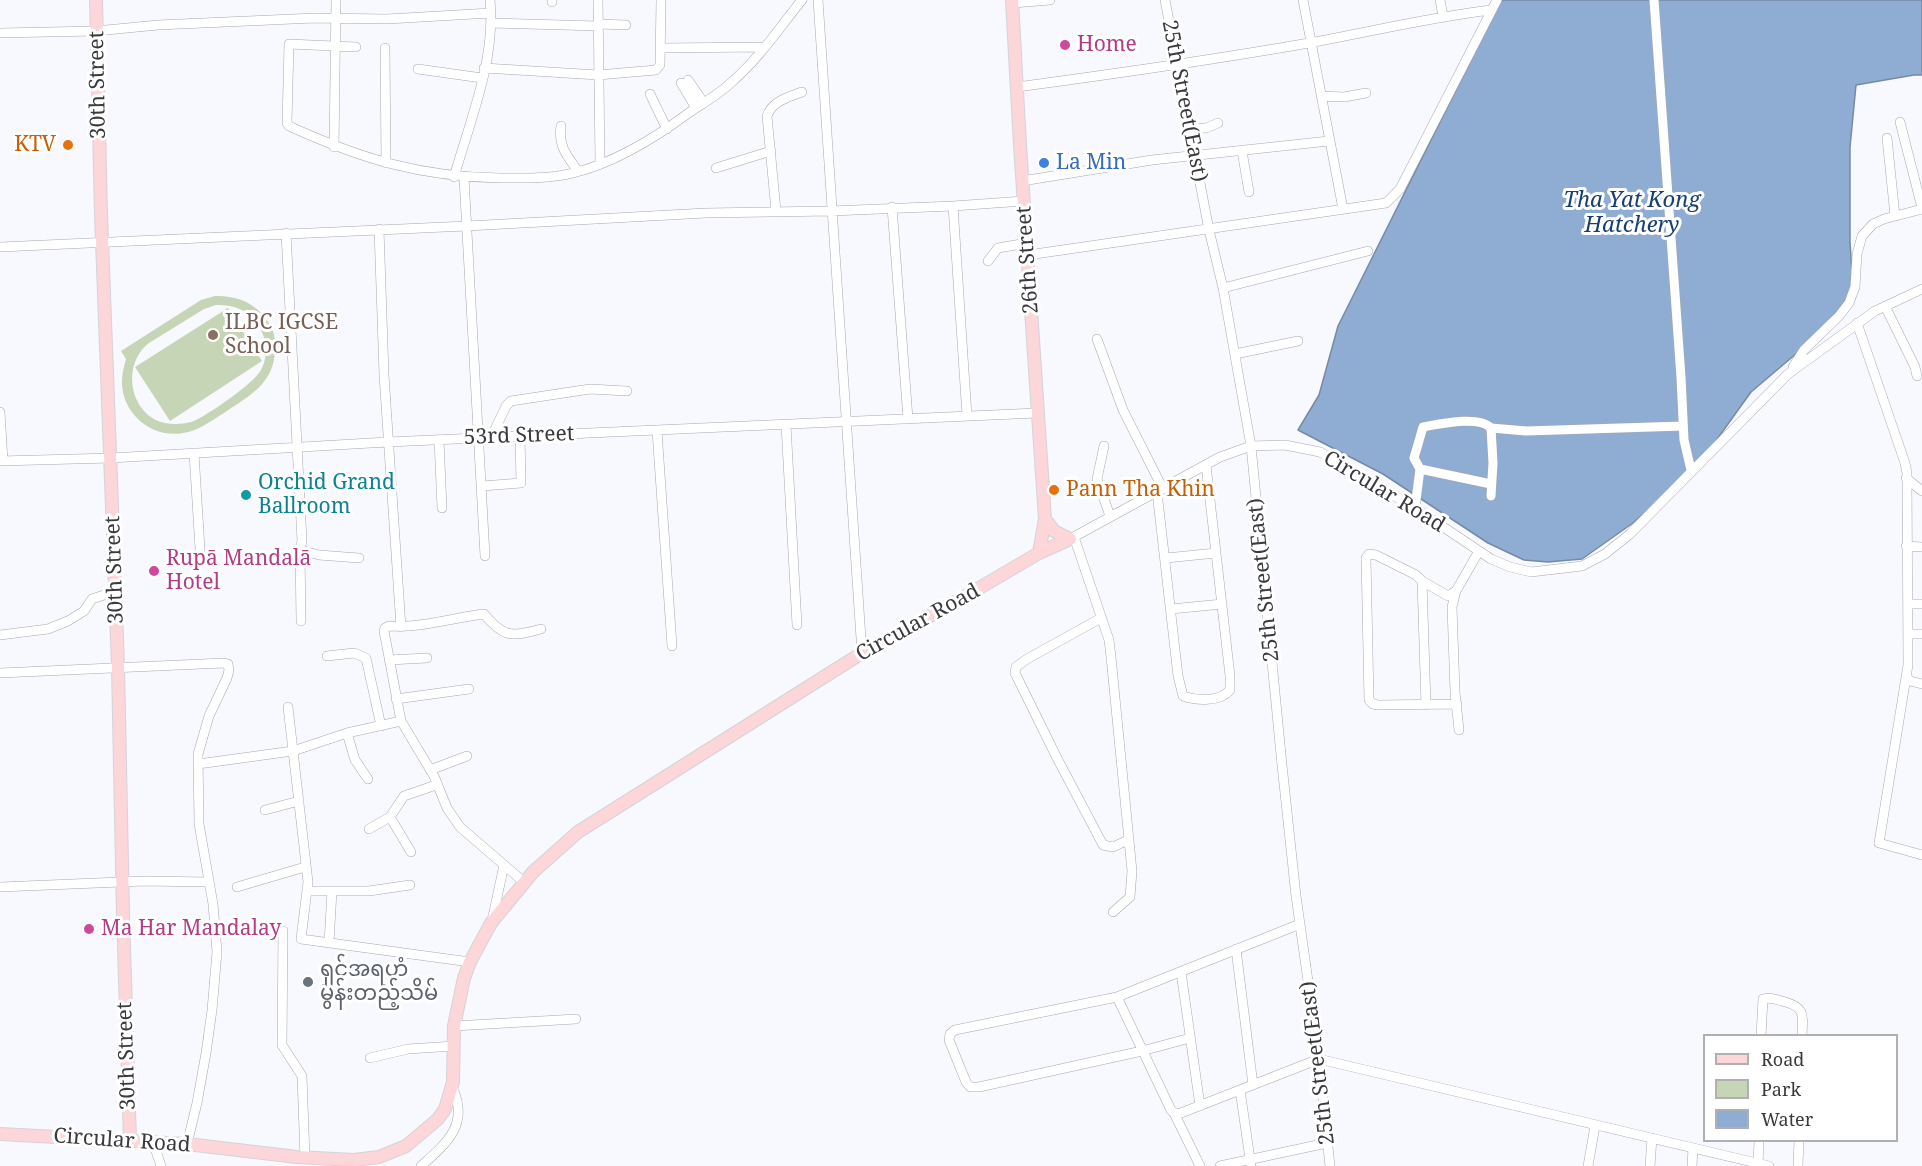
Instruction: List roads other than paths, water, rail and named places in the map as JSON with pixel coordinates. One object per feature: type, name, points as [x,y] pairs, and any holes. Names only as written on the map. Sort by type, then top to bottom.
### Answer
[{"type":"main road","name":"30th Street","points":[[96,0],[102,241],[116,591],[130,1141]]},
{"type":"main road","name":"26th Street","points":[[1012,2],[1045,519],[1039,553]]},
{"type":"main road","points":[[1045,519],[1054,531],[1072,538]]},
{"type":"main road","name":"Circular Road","points":[[0,1134],[187,1144],[299,1160],[354,1160],[379,1157],[406,1146],[438,1119],[446,1109],[452,1087],[454,1026],[470,962],[491,923],[533,872],[578,832],[862,652],[933,615],[1039,553],[1072,538]]},
{"type":"street","points":[[334,147],[336,0]]},
{"type":"street","points":[[454,177],[482,78],[491,23],[490,0]]},
{"type":"street","points":[[598,0],[600,163]]},
{"type":"street","points":[[484,68],[598,75],[656,70],[660,65],[661,0]]},
{"type":"street","points":[[356,47],[289,44],[287,123],[289,126],[334,147],[386,164],[464,178],[554,177],[578,171],[637,147],[700,106],[732,82],[802,0]]},
{"type":"street","points":[[819,0],[831,211],[862,652]]},
{"type":"street","points":[[1012,2],[1050,0]]},
{"type":"street","name":"25th Street(East)","points":[[1165,0],[1209,230],[1223,288],[1251,446],[1283,777],[1319,1059],[1330,1166]]},
{"type":"street","points":[[1303,0],[1343,209]]},
{"type":"street","points":[[1440,0],[1443,16]]},
{"type":"street","points":[[988,261],[998,248],[1027,249],[1209,230],[1386,203],[1400,189],[1497,0]]},
{"type":"street","points":[[1654,0],[1683,426],[1686,455],[1691,471]]},
{"type":"street","points":[[1017,87],[1176,65],[1443,16],[1492,10]]},
{"type":"street","points":[[0,33],[96,31],[158,25],[491,13]]},
{"type":"street","points":[[491,23],[626,25]]},
{"type":"street","points":[[661,48],[764,47]]},
{"type":"street","points":[[385,48],[386,164]]},
{"type":"street","points":[[418,69],[482,78]]},
{"type":"street","points":[[684,82],[700,106]]},
{"type":"street","points":[[776,211],[768,111],[784,99],[802,92]]},
{"type":"street","points":[[1321,96],[1344,97],[1366,93]]},
{"type":"street","points":[[650,94],[667,129]]},
{"type":"street","points":[[1788,374],[1804,350],[1849,303],[1855,287],[1857,254],[1862,236],[1873,224],[1922,208],[1900,122]]},
{"type":"street","points":[[1190,129],[1206,128],[1218,123]]},
{"type":"street","points":[[561,126],[559,136],[562,147],[578,171]]},
{"type":"street","points":[[1887,138],[1895,216]]},
{"type":"street","points":[[1022,181],[1152,160],[1329,141]]},
{"type":"street","points":[[716,168],[771,151]]},
{"type":"street","points":[[1242,151],[1248,192]]},
{"type":"street","points":[[464,178],[485,556]]},
{"type":"street","points":[[0,247],[706,213],[831,211],[1024,201]]},
{"type":"street","points":[[953,206],[967,416]]},
{"type":"street","points":[[892,207],[908,419]]},
{"type":"street","points":[[379,230],[383,357],[401,627]]},
{"type":"street","points":[[286,233],[302,542],[300,550],[301,621]]},
{"type":"street","points":[[1223,288],[1368,251]]},
{"type":"street","name":"Circular Road","points":[[1072,538],[1220,457],[1251,446],[1285,445],[1320,452],[1415,508],[1479,551],[1510,567],[1531,572],[1582,566],[1605,554],[1630,534],[1788,374],[1857,323],[1885,306],[1922,289]]},
{"type":"street","points":[[1885,306],[1917,376]]},
{"type":"street","points":[[1857,323],[1905,463],[1906,478],[1908,665],[1879,843],[1922,855]]},
{"type":"street","points":[[1097,339],[1123,410],[1160,490],[1160,512],[1179,676],[1183,696],[1192,699],[1217,698],[1226,695],[1230,690],[1206,465]]},
{"type":"street","points":[[1235,354],[1298,341]]},
{"type":"street","points":[[491,438],[506,406],[512,401],[590,389],[627,391]]},
{"type":"street","points":[[0,412],[2,461]]},
{"type":"street","name":"53rd Street","points":[[2,461],[111,458],[388,442],[1037,413]]},
{"type":"street","points":[[1415,508],[1420,469],[1414,458],[1423,427],[1447,422],[1484,422],[1491,428],[1526,431],[1683,426]]},
{"type":"street","points":[[786,425],[796,625]]},
{"type":"street","points":[[1491,428],[1493,463],[1491,496]]},
{"type":"street","points":[[657,430],[672,646]]},
{"type":"street","points":[[482,486],[521,483],[520,436]]},
{"type":"street","points":[[439,440],[442,508]]},
{"type":"street","points":[[1104,446],[1097,470],[1097,479],[1110,516]]},
{"type":"street","points":[[194,453],[200,549]]},
{"type":"street","points":[[1420,469],[1491,484]]},
{"type":"street","points":[[1906,478],[1922,490]]},
{"type":"street","points":[[1072,538],[1109,640],[1111,657],[1132,871],[1130,897],[1113,912]]},
{"type":"street","points":[[1906,546],[1922,547]]},
{"type":"street","points":[[300,550],[319,555],[359,558]]},
{"type":"street","points":[[1459,730],[1452,608],[1456,591],[1479,551]]},
{"type":"street","points":[[1166,558],[1216,553]]},
{"type":"street","points":[[1456,591],[1448,596],[1416,575],[1376,555],[1369,554],[1365,558],[1369,700],[1377,705],[1457,704]]},
{"type":"street","points":[[1422,581],[1426,705]]},
{"type":"street","points":[[0,635],[48,629],[84,611],[92,599],[116,591]]},
{"type":"street","points":[[1171,609],[1222,604]]},
{"type":"street","points":[[1908,604],[1922,604]]},
{"type":"street","points":[[525,883],[460,827],[447,808],[430,770],[401,721],[385,628],[423,626],[459,617],[484,614],[496,628],[508,635],[541,629]]},
{"type":"street","points":[[1101,618],[1027,659],[1015,670],[1057,758],[1103,845],[1113,847],[1128,840]]},
{"type":"street","points":[[1908,634],[1922,634]]},
{"type":"street","points":[[327,656],[354,653],[366,658],[381,726]]},
{"type":"street","points":[[389,660],[427,658]]},
{"type":"street","points":[[0,673],[118,666],[228,664],[230,670],[205,727],[198,764],[198,824],[213,904],[217,952],[212,1010],[198,1103],[187,1144]]},
{"type":"street","points":[[1907,677],[1910,681],[1922,684]]},
{"type":"street","points":[[396,699],[469,689]]},
{"type":"street","points":[[288,707],[308,891],[301,939],[470,962]]},
{"type":"street","points":[[198,764],[293,751],[347,733],[401,721]]},
{"type":"street","points":[[347,733],[356,760],[368,779]]},
{"type":"street","points":[[430,770],[467,756]]},
{"type":"street","points":[[369,829],[390,817],[404,796],[436,785]]},
{"type":"street","points":[[265,810],[299,801]]},
{"type":"street","points":[[390,817],[411,852]]},
{"type":"street","points":[[491,923],[504,865]]},
{"type":"street","points":[[237,887],[305,867]]},
{"type":"street","points":[[0,887],[122,882],[208,882]]},
{"type":"street","points":[[308,891],[369,891],[410,885]]},
{"type":"street","points":[[329,943],[332,891]]},
{"type":"street","points":[[1190,1038],[1142,1051],[979,1087],[970,1087],[949,1040],[950,1034],[955,1030],[1117,997],[1300,924]]},
{"type":"street","points":[[283,931],[282,1045],[302,1076],[299,1160]]},
{"type":"street","points":[[1236,949],[1253,1085]]},
{"type":"street","points":[[1181,972],[1200,1106]]},
{"type":"street","points":[[1117,997],[1200,1166]]},
{"type":"street","points":[[1761,1034],[1763,999],[1768,997],[1798,1005],[1801,1010],[1802,1034]]},
{"type":"street","points":[[454,1026],[576,1019]]},
{"type":"street","points":[[370,1058],[408,1049],[454,1046]]},
{"type":"street","points":[[1174,1113],[1181,1113],[1200,1106],[1319,1059],[1769,1166]]},
{"type":"street","points":[[421,1166],[442,1147],[459,1123],[458,1098],[452,1087]]},
{"type":"street","points":[[1240,1090],[1251,1163]]},
{"type":"street","points":[[1588,1166],[1595,1126]]},
{"type":"street","points":[[1650,1166],[1652,1138]]},
{"type":"street","points":[[153,1142],[160,1166]]},
{"type":"street","points":[[1758,1165],[1759,1142]]},
{"type":"street","points":[[1798,1166],[1799,1142]]},
{"type":"street","points":[[1220,1166],[1251,1163],[1327,1143]]},
{"type":"street","points":[[1692,1166],[1693,1148]]},
{"type":"street","points":[[338,1160],[354,1166]]},
{"type":"water","name":"Tha Yat Kong Hatchery","points":[[1501,0],[1922,0],[1922,75],[1856,85],[1850,147],[1850,242],[1853,289],[1840,308],[1810,342],[1751,392],[1710,449],[1671,490],[1633,523],[1582,559],[1548,562],[1524,560],[1488,543],[1383,474],[1298,430],[1319,395],[1338,326]]},
{"type":"place","name":"Home","points":[[1065,45]]},
{"type":"place","name":"KTV","points":[[68,145]]},
{"type":"place","name":"La Min","points":[[1044,163]]},
{"type":"place","name":"ILBC IGCSE School","points":[[213,335]]},
{"type":"place","name":"Pann Tha Khin","points":[[1054,490]]},
{"type":"place","name":"Orchid Grand Ballroom","points":[[246,495]]},
{"type":"place","name":"Rupā Mandalā Hotel","points":[[154,571]]},
{"type":"place","name":"Ma Har Mandalay","points":[[89,929]]},
{"type":"place","name":"ရှင်အရဟံ မွန်းတည့်သိမ်","points":[[308,982]]}]
